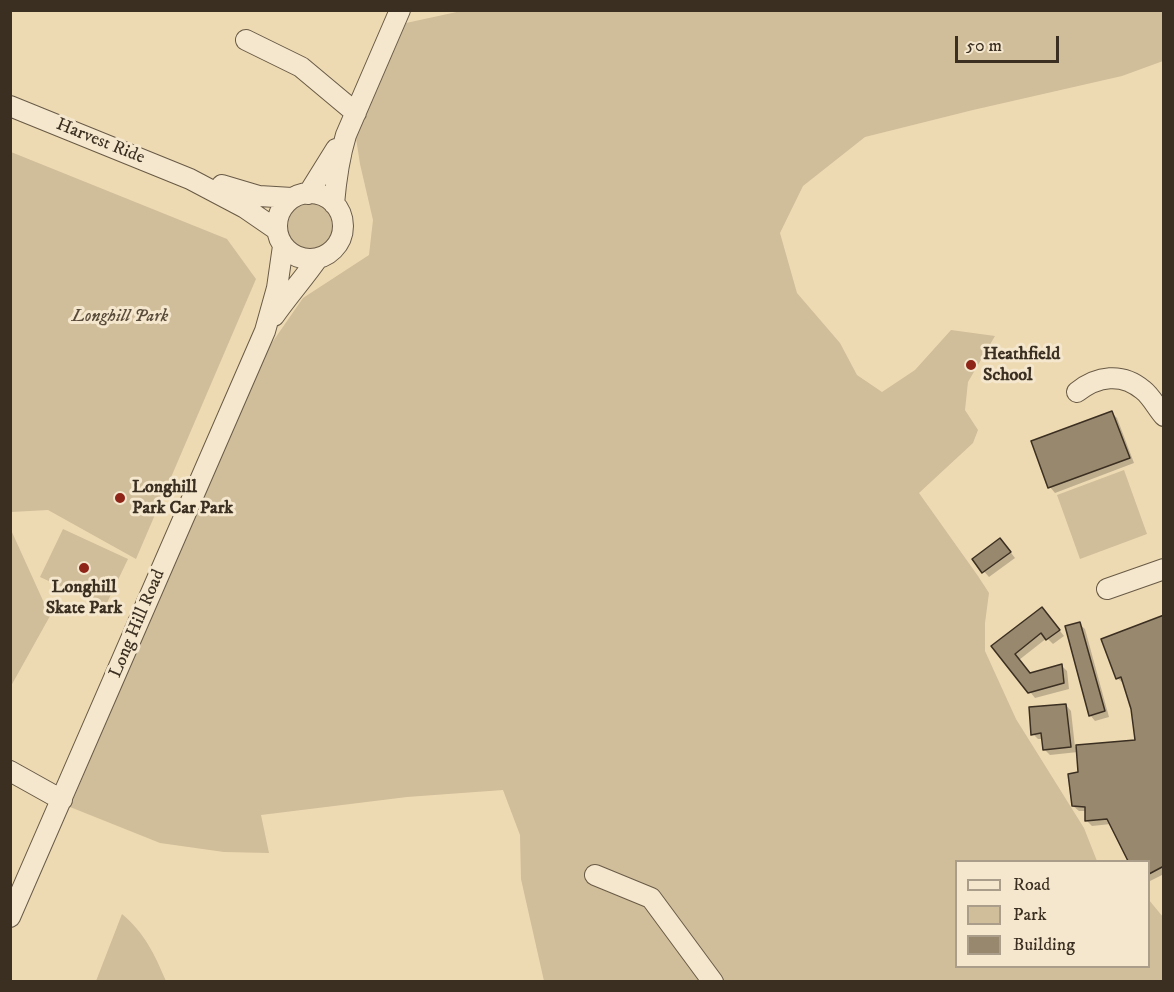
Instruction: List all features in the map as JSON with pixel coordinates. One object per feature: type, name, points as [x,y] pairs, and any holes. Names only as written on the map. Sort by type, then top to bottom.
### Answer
[{"type":"street","points":[[334,204],[339,156],[346,135],[400,10]]},
{"type":"street","points":[[246,39],[301,67],[356,113]]},
{"type":"street","name":"Harvest Ride","points":[[10,106],[190,179],[245,208],[280,238]]},
{"type":"street","points":[[300,196],[346,135]]},
{"type":"street","name":"Harvest Ride","points":[[190,179],[216,183],[259,196],[300,196]]},
{"type":"street","points":[[320,194],[331,200],[338,208],[344,224],[342,236],[332,251],[312,260],[298,258],[288,252],[280,238],[277,219],[279,212],[286,202],[300,196],[320,194]]},
{"type":"street","name":"Long Hill Road","points":[[265,331],[277,288],[280,238]]},
{"type":"street","name":"Long Hill Road","points":[[10,917],[62,800],[151,571],[265,331],[285,300],[318,258]]},
{"type":"street","points":[[1077,392],[1107,377],[1117,378],[1133,383],[1145,391],[1164,416]]},
{"type":"street","points":[[1107,589],[1164,569]]},
{"type":"street","points":[[10,771],[62,800]]},
{"type":"street","points":[[595,875],[651,898],[713,981]]},
{"type":"green space","points":[[466,10],[1163,11],[1163,61],[1122,76],[865,137],[803,186],[780,233],[797,293],[840,343],[857,375],[882,392],[915,370],[951,330],[995,336],[968,382],[965,410],[978,430],[973,443],[919,493],[989,593],[985,623],[985,651],[1016,719],[1084,828],[1097,860],[955,860],[955,968],[1150,968],[1150,901],[1163,917],[1163,981],[544,981],[521,879],[520,835],[503,790],[407,797],[261,815],[269,853],[224,852],[160,843],[70,807],[262,357],[303,298],[369,255],[373,220],[356,138],[406,23]]},
{"type":"green space","name":"Longhill Park","points":[[11,152],[227,239],[256,279],[136,559],[48,510],[11,512]]},
{"type":"green space","points":[[313,199],[326,206],[332,214],[332,234],[326,242],[318,248],[303,249],[290,242],[284,234],[283,219],[290,206],[298,200]]},
{"type":"green space","points":[[1124,470],[1147,534],[1080,559],[1057,495]]},
{"type":"green space","name":"Longhill Skate Park","points":[[63,529],[128,559],[105,607],[40,577]]},
{"type":"green space","points":[[11,530],[50,616],[10,686]]},
{"type":"green space","points":[[122,914],[137,928],[158,962],[166,981],[96,981]]},
{"type":"building","points":[[1112,411],[1130,458],[1048,488],[1031,441]]},
{"type":"building","points":[[1000,538],[1011,552],[982,573],[972,559]]},
{"type":"building","points":[[1042,607],[1060,630],[1046,640],[1041,633],[1015,654],[1030,673],[1062,664],[1064,683],[1028,693],[991,646]]},
{"type":"building","points":[[1164,615],[1164,866],[1150,873],[1150,860],[1128,860],[1107,819],[1085,821],[1085,807],[1072,806],[1068,774],[1078,772],[1076,745],[1135,740],[1131,709],[1121,677],[1116,679],[1101,639]]},
{"type":"building","points":[[1080,622],[1105,711],[1089,716],[1065,626]]},
{"type":"building","points":[[1066,704],[1071,747],[1043,750],[1041,733],[1031,735],[1029,707]]},
{"type":"place","name":"Heathfield School","points":[[971,365]]},
{"type":"place","name":"Longhill Park Car Park","points":[[120,498]]},
{"type":"place","name":"Longhill Skate Park","points":[[84,568]]}]
